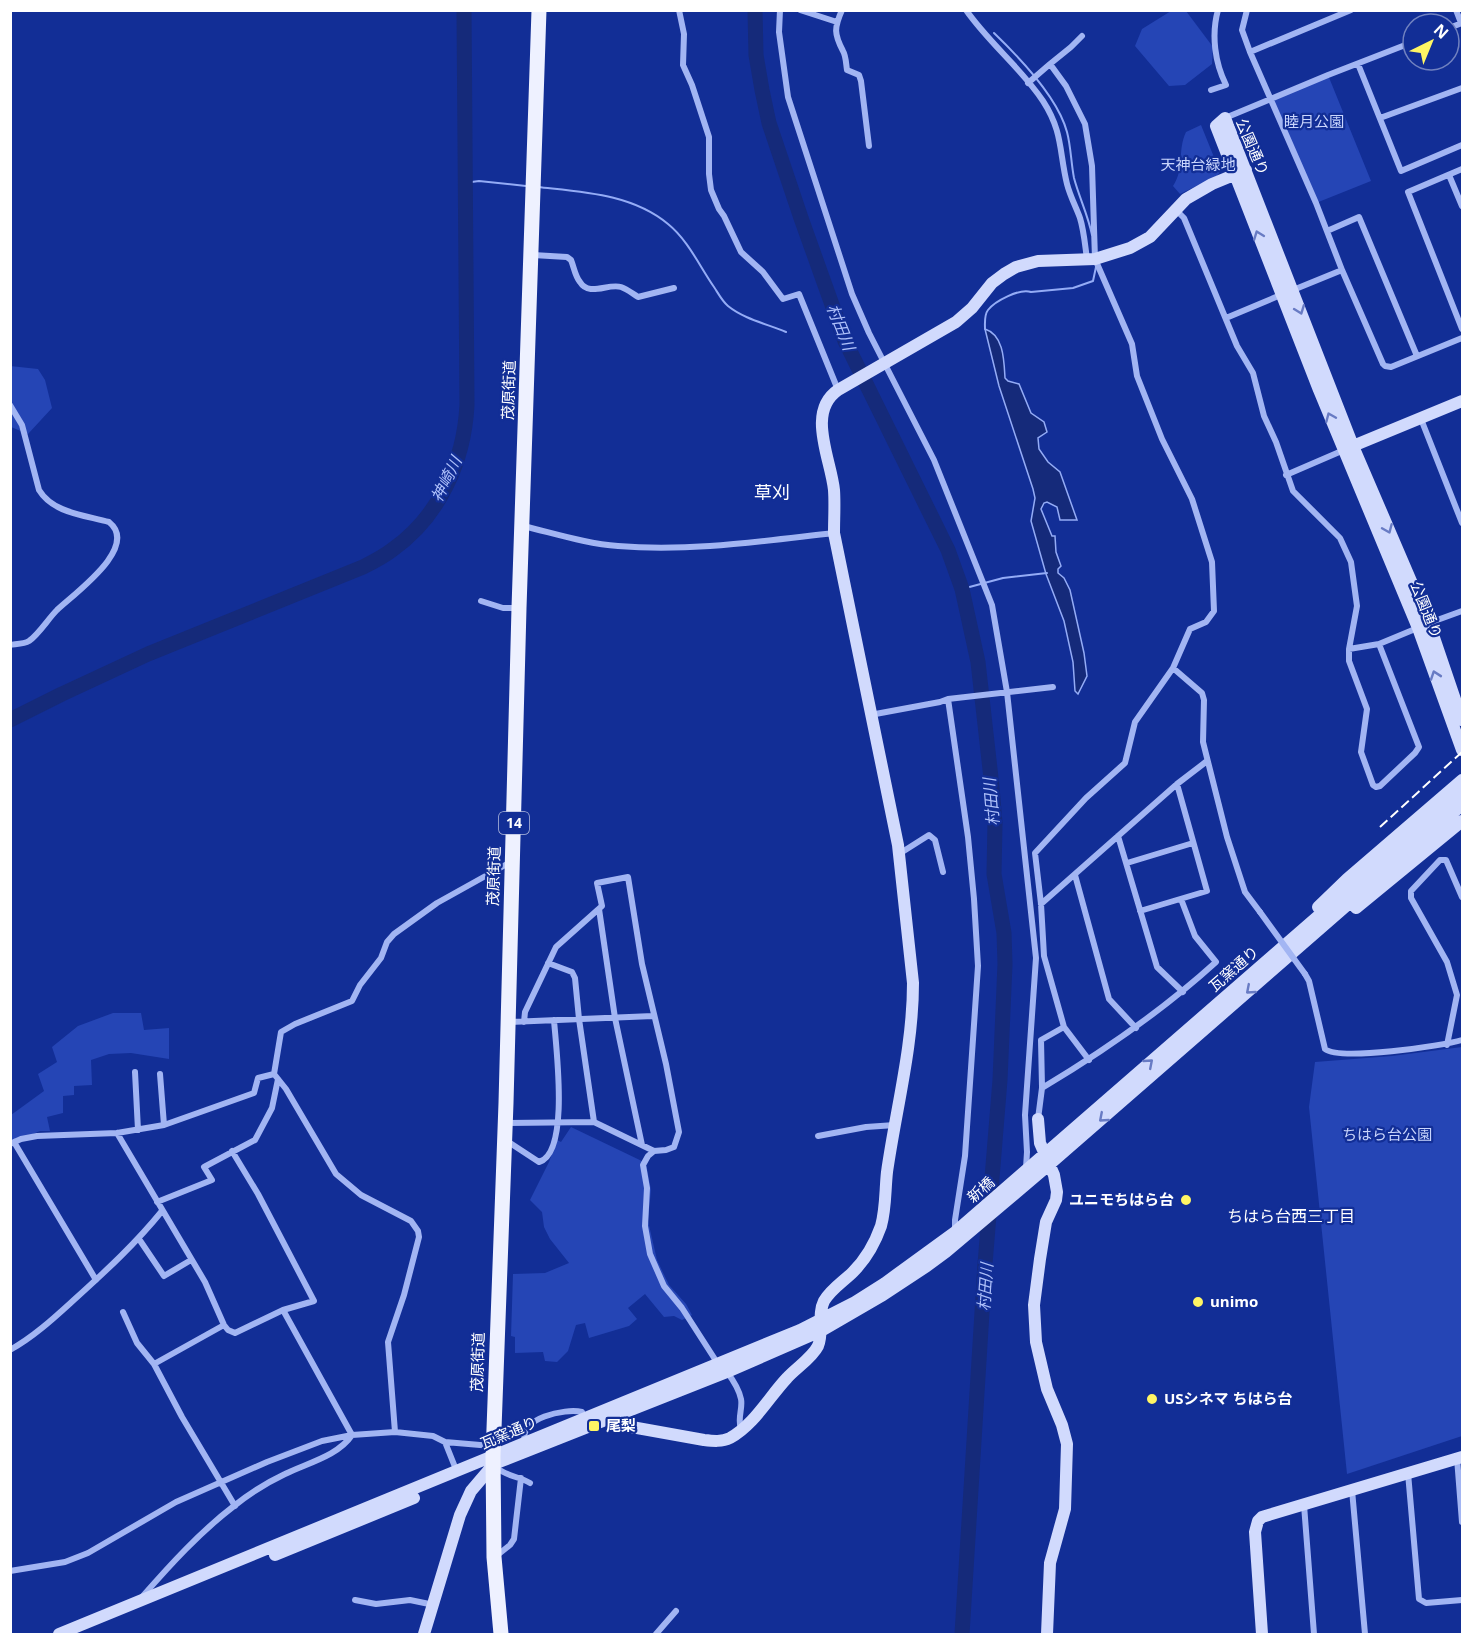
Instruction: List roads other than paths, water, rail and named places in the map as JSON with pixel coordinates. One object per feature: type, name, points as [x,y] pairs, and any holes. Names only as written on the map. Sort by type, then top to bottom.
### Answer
[{"type":"main road","name":"茂原街道","points":[[501,1635],[494,1557],[493,1455],[504,1139],[516,1022],[512,864],[539,10]]},
{"type":"street","points":[[679,10],[684,34],[683,64],[709,137],[710,185],[718,209],[724,216],[741,252],[763,272],[783,299],[799,294],[838,390]]},
{"type":"street","points":[[780,10],[779,32],[788,97],[852,294],[868,333],[933,460],[992,604],[1007,692],[1036,958],[1025,1115],[1026,1177]]},
{"type":"street","points":[[800,10],[837,22]]},
{"type":"street","points":[[842,10],[837,22],[835,38],[844,51],[847,70],[859,75],[861,81],[869,146]]},
{"type":"street","points":[[966,10],[981,32],[1029,83],[1051,115],[1059,135],[1068,187],[1080,218],[1091,259],[1132,344],[1137,376],[1162,439],[1192,499],[1212,562],[1214,611],[1206,622],[1190,629],[1173,668],[1135,722],[1125,763],[1086,798],[1035,853],[1044,956],[1064,1027],[1089,1060]]},
{"type":"street","points":[[1211,90],[1226,85],[1218,68],[1215,44],[1218,10]]},
{"type":"street","points":[[1247,10],[1242,30],[1250,52],[1385,366],[1390,367],[1462,338]]},
{"type":"street","points":[[1250,52],[1351,10]]},
{"type":"street","points":[[1456,10],[1462,23]]},
{"type":"street","points":[[1029,83],[1082,36]]},
{"type":"street","points":[[1225,118],[1401,47]]},
{"type":"street","points":[[1050,64],[1066,86],[1085,124],[1092,166],[1091,259]]},
{"type":"street","points":[[1358,64],[1401,171],[1462,145]]},
{"type":"street","points":[[1380,118],[1462,88]]},
{"type":"street","name":"公園通り","points":[[1225,118],[1216,126],[1240,172],[1348,448],[1462,720]]},
{"type":"street","points":[[1462,169],[1408,192],[1459,311],[1462,330]]},
{"type":"street","points":[[609,1419],[626,1426],[716,1441],[728,1439],[741,1429],[814,1351],[819,1343],[823,1303],[867,1255],[884,1213],[887,1172],[913,1005],[911,964],[898,854],[834,532],[834,490],[822,428],[822,412],[827,400],[838,390],[964,316],[992,283],[1016,267],[1045,259],[1091,259],[1131,248],[1150,237],[1186,199],[1240,172]]},
{"type":"street","points":[[1449,175],[1462,206]]},
{"type":"street","points":[[1175,209],[1184,218],[1237,346],[1253,373],[1264,416],[1276,442],[1293,491],[1340,538],[1351,562],[1357,606],[1349,661],[1367,709],[1361,752],[1372,785],[1376,786],[1380,786],[1419,747],[1379,644]]},
{"type":"street","points":[[1327,231],[1359,217],[1417,356]]},
{"type":"street","points":[[532,255],[567,257],[571,260],[579,282],[586,288],[594,290],[614,286],[622,287],[638,297],[674,288]]},
{"type":"street","points":[[1226,318],[1342,270]]},
{"type":"street","points":[[1286,475],[1462,401]]},
{"type":"street","points":[[10,405],[22,424],[39,490],[44,498],[57,508],[109,522],[115,526],[118,533],[114,554],[88,583],[28,641],[10,645]]},
{"type":"street","points":[[1421,418],[1462,523]]},
{"type":"street","points":[[523,526],[616,546],[649,547],[727,546],[834,532]]},
{"type":"street","points":[[481,601],[503,608],[519,608]]},
{"type":"street","points":[[1349,649],[1379,644],[1462,611]]},
{"type":"street","name":"公園通り","points":[[1423,626],[1462,750]]},
{"type":"street","points":[[1173,668],[1202,693],[1204,700],[1203,742],[1207,761],[1227,837],[1245,892],[1309,981],[1325,1049],[1331,1054],[1368,1053],[1447,1045],[1462,1040]]},
{"type":"street","points":[[870,715],[948,699],[1053,687]]},
{"type":"street","points":[[948,699],[968,837],[978,966],[965,1156],[955,1220],[957,1236]]},
{"type":"street","points":[[1041,904],[1177,784],[1207,761]]},
{"type":"street","points":[[1462,780],[1347,879],[1296,930],[1291,947],[1311,946],[1462,821]]},
{"type":"street","points":[[1140,911],[1207,891],[1177,784]]},
{"type":"street","name":"瓦窯通り","points":[[1291,947],[1462,790]]},
{"type":"street","name":"瓦窯通り","points":[[1026,1177],[1291,947],[1462,806]]},
{"type":"street","points":[[898,854],[929,835],[935,840],[944,872]]},
{"type":"street","points":[[1118,836],[1157,966],[1184,992]]},
{"type":"street","points":[[1127,863],[1193,843]]},
{"type":"street","points":[[1447,1045],[1457,994],[1447,962],[1411,898],[1411,891],[1440,860],[1446,860],[1462,897]]},
{"type":"street","points":[[157,1203],[212,1180],[204,1167],[255,1140],[272,1108],[281,1032],[352,1001],[360,984],[381,958],[387,942],[394,934],[437,903],[507,864],[512,864]]},
{"type":"street","points":[[1075,874],[1110,999],[1136,1029]]},
{"type":"street","points":[[505,1123],[594,1122],[654,1151],[674,1147],[680,1132],[642,964],[628,878],[597,883],[602,906],[556,947],[525,1012],[516,1022]]},
{"type":"street","points":[[1042,1087],[1136,1029],[1184,992],[1216,962],[1195,936],[1181,899]]},
{"type":"street","points":[[599,909],[615,1018],[642,1145]]},
{"type":"street","points":[[548,963],[572,972],[575,978],[594,1122]]},
{"type":"street","points":[[516,1022],[653,1016]]},
{"type":"street","points":[[504,1139],[534,1161],[539,1162],[544,1161],[553,1148],[559,1123],[554,1020]]},
{"type":"street","points":[[1047,1635],[1050,1563],[1065,1509],[1067,1443],[1042,1374],[1036,1342],[1034,1318],[1043,1233],[1057,1192],[1057,1184],[1039,1135],[1038,1119],[1042,1087],[1041,1040],[1064,1027]]},
{"type":"street","points":[[135,1072],[138,1130]]},
{"type":"street","points":[[160,1074],[164,1125]]},
{"type":"street","points":[[96,1280],[12,1143],[21,1138],[37,1136],[117,1133],[164,1125],[254,1093],[258,1078],[276,1077]]},
{"type":"street","points":[[276,1077],[286,1089],[336,1174],[361,1195],[411,1221],[418,1231],[419,1237],[404,1295],[388,1342],[395,1432]]},
{"type":"street","points":[[818,1136],[866,1127],[896,1125]]},
{"type":"street","points":[[117,1133],[205,1282],[224,1325],[235,1333],[283,1310],[314,1301],[258,1194],[232,1151]]},
{"type":"street","points":[[654,1151],[643,1165],[647,1188],[645,1226],[650,1254],[664,1286],[682,1308],[722,1368],[734,1381],[741,1400],[739,1423],[741,1429]]},
{"type":"street","name":"新橋","points":[[957,1236],[1026,1177]]},
{"type":"street","points":[[10,1350],[33,1337],[96,1280],[139,1239],[162,1211]]},
{"type":"street","name":"瓦窯通り","points":[[79,1635],[382,1512],[493,1455],[609,1419],[821,1325],[883,1295],[940,1257],[957,1236]]},
{"type":"street","points":[[139,1239],[164,1276],[191,1260]]},
{"type":"street","points":[[283,1310],[352,1435]]},
{"type":"street","points":[[123,1312],[137,1343],[154,1364],[182,1417],[235,1506]]},
{"type":"street","points":[[154,1364],[224,1325]]},
{"type":"street","name":"瓦窯通り","points":[[59,1635],[525,1442],[722,1368]]},
{"type":"street","points":[[10,1571],[65,1562],[88,1553],[177,1502],[221,1482],[322,1441],[352,1435],[395,1432],[433,1436],[445,1442],[493,1455],[502,1473],[530,1483]]},
{"type":"street","points":[[137,1603],[192,1544],[235,1506],[283,1475],[333,1452],[346,1443],[352,1435]]},
{"type":"street","points":[[445,1442],[457,1472]]},
{"type":"street","points":[[424,1635],[435,1605],[460,1515],[471,1491],[493,1455]]},
{"type":"street","points":[[1262,1635],[1256,1527],[1262,1517],[1460,1457],[1462,1522]]},
{"type":"street","points":[[1408,1473],[1419,1599],[1426,1603],[1462,1600]]},
{"type":"street","points":[[494,1557],[514,1539],[521,1478]]},
{"type":"street","points":[[1352,1490],[1365,1635]]},
{"type":"street","points":[[1304,1504],[1314,1635]]},
{"type":"street","points":[[355,1600],[376,1604],[410,1600],[435,1605]]},
{"type":"street","points":[[656,1635],[676,1611]]},
{"type":"waterway","name":"神崎川","points":[[10,720],[148,654],[367,565],[389,553],[409,537],[436,505],[446,487],[461,447],[467,405],[464,10]]},
{"type":"waterway","name":"村田川","points":[[755,10],[756,55],[769,123],[801,218],[845,341],[948,550],[962,589],[978,662],[995,823],[994,874],[1004,933],[1005,964],[1000,1080],[985,1264],[962,1634]]},
{"type":"waterway","points":[[994,33],[1037,79],[1062,119],[1067,132],[1074,178],[1092,235]]},
{"type":"waterway","points":[[464,183],[479,181],[526,186]]},
{"type":"waterway","points":[[538,187],[606,196],[623,200],[654,214],[682,238],[728,306],[748,318],[786,332]]},
{"type":"waterway","points":[[985,329],[987,312],[991,306],[1002,299],[1026,291],[1073,288],[1093,281],[1096,267]]},
{"type":"waterway","points":[[962,589],[1003,578],[1047,573]]},
{"type":"railway","points":[[1380,827],[1462,752]]},
{"type":"place","name":"ユニモちはら台","points":[[1186,1200]]},
{"type":"place","name":"unimo","points":[[1198,1302]]},
{"type":"place","name":"USシネマ ちはら台","points":[[1152,1399]]},
{"type":"place","name":"尾梨","points":[[594,1426]]},
{"type":"district","name":"草刈","points":[[772,493]]},
{"type":"district","name":"ちはら台西三丁目","points":[[1291,1216]]},
{"type":"park label","name":"睦月公園","points":[[1314,122]]},
{"type":"park label","name":"天神台緑地","points":[[1198,165]]},
{"type":"park label","name":"ちはら台公園","points":[[1387,1135]]}]
